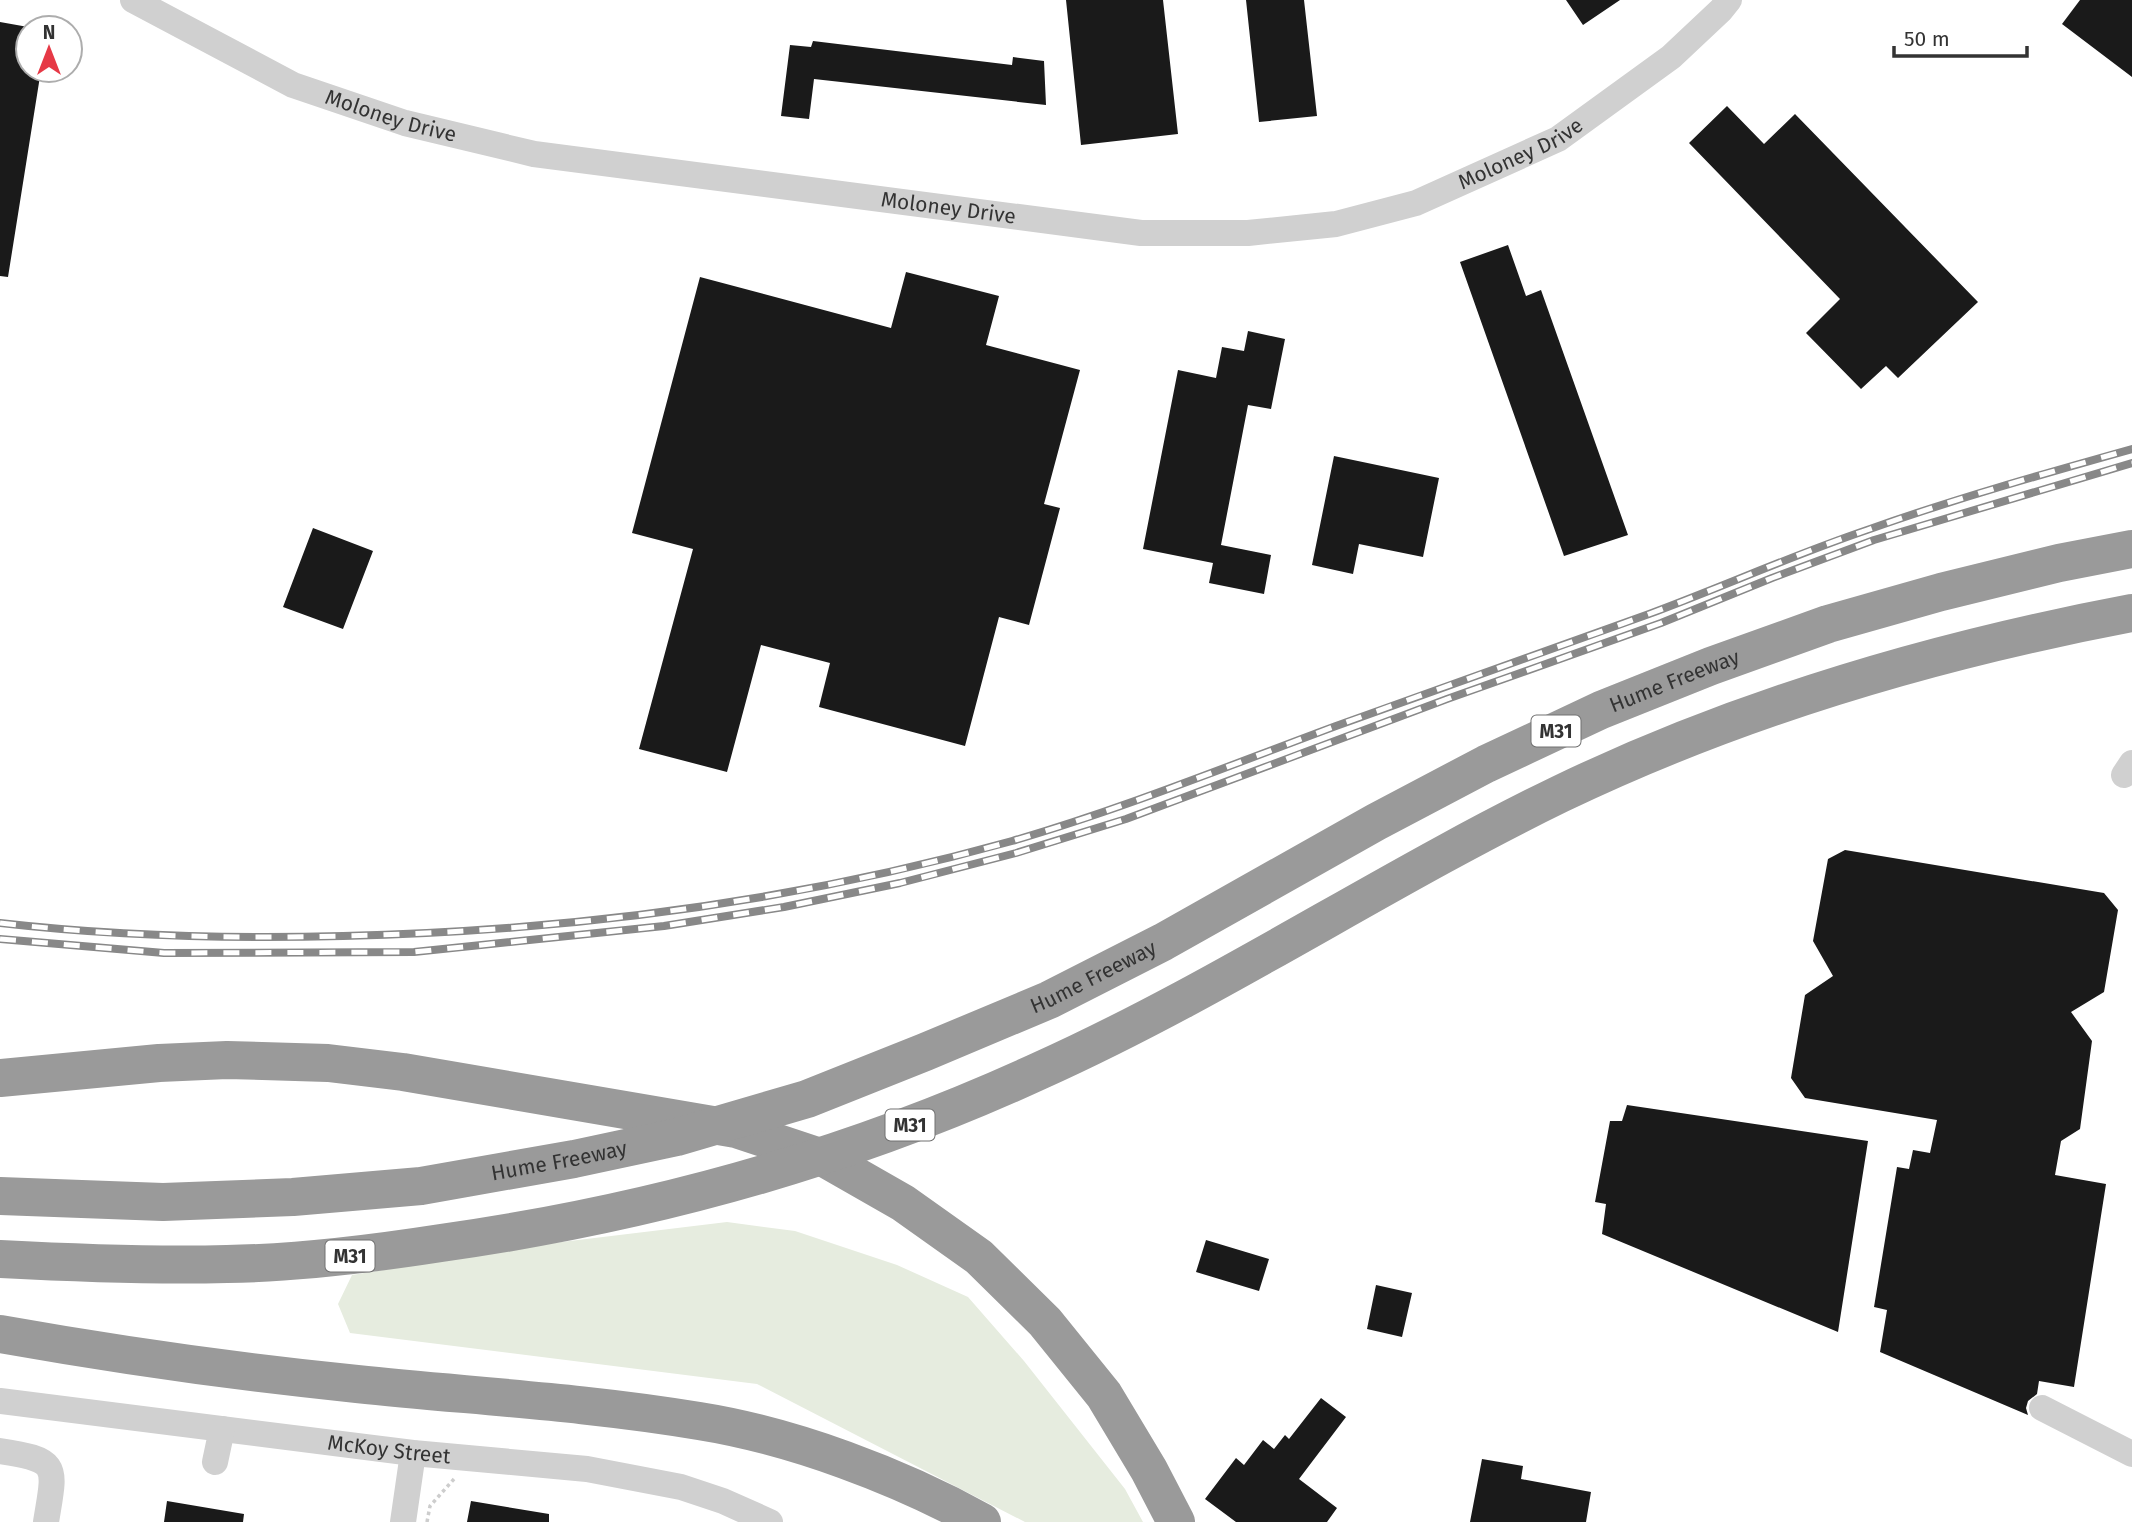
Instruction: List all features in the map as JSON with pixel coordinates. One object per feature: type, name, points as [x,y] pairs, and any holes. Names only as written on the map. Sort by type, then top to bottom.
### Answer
[{"type":"highway","name":"Hume Freeway","points":[[0,1196],[163,1202],[293,1197],[421,1185],[573,1159],[677,1137],[807,1099],[1049,1000],[1163,942],[1376,822],[1601,710],[1711,666],[1828,624],[1941,592],[2059,563],[2132,549]]},
{"type":"highway","name":"M31","points":[[0,1259],[104,1265],[219,1265],[356,1255],[482,1237],[592,1217],[801,1164],[924,1120],[1039,1072],[1211,985],[1445,852],[1564,792],[1680,742],[1809,694],[1933,657],[2062,626],[2132,613]]},
{"type":"highway","points":[[0,1078],[159,1063],[227,1060],[328,1063],[403,1072],[736,1129],[827,1158],[903,1203],[979,1257],[1045,1322],[1104,1395],[1149,1470],[1176,1522]]},
{"type":"highway","points":[[0,1334],[226,1368],[701,1421],[790,1442],[877,1473],[982,1522]]},
{"type":"street","name":"Moloney Drive","points":[[150,4],[293,85],[405,123],[534,154],[1141,233],[1248,233],[1336,224],[1416,203],[1558,139],[1671,57],[1729,0]]},
{"type":"street","name":"McKoy Street","points":[[0,1401],[413,1453],[587,1469],[681,1488],[723,1501],[770,1522]]},
{"type":"street","points":[[2042,1408],[2132,1454]]},
{"type":"street","points":[[215,1462],[222,1429]]},
{"type":"street","points":[[0,1451],[31,1455],[51,1469],[52,1481],[46,1522]]},
{"type":"street","points":[[402,1522],[413,1453]]},
{"type":"path","points":[[427,1522],[430,1506],[453,1479],[467,1480]]},
{"type":"shaded area","points":[[727,1222],[795,1231],[897,1265],[968,1297],[1024,1361],[1125,1489],[1143,1522],[1025,1522],[757,1384],[350,1333],[338,1304],[352,1275],[545,1244]]},
{"type":"building","points":[[1066,0],[1163,0],[1178,134],[1081,145]]},
{"type":"building","points":[[1246,0],[1304,0],[1317,116],[1259,122]]},
{"type":"building","points":[[1566,0],[1620,0],[1583,25]]},
{"type":"building","points":[[2080,0],[2132,0],[2132,77],[2062,24]]},
{"type":"building","points":[[0,22],[14,24],[14,84],[39,84],[8,277],[0,276]]},
{"type":"building","points":[[813,41],[1012,65],[1013,57],[1044,61],[1046,105],[814,79],[809,119],[781,116],[790,45],[811,47]]},
{"type":"building","points":[[1727,106],[1764,144],[1795,114],[1978,302],[1898,378],[1886,366],[1861,389],[1806,333],[1840,299],[1689,143]]},
{"type":"building","points":[[1508,245],[1526,296],[1541,290],[1628,535],[1564,556],[1460,262]]},
{"type":"building","points":[[906,272],[999,296],[986,345],[1080,370],[1044,504],[1060,508],[1029,625],[999,617],[965,746],[819,707],[830,663],[761,645],[727,772],[639,749],[693,549],[632,533],[700,277],[891,328]]},
{"type":"building","points":[[1248,331],[1285,339],[1271,409],[1248,405],[1221,545],[1271,555],[1264,594],[1209,583],[1213,563],[1143,549],[1178,370],[1216,378],[1222,347],[1244,351]]},
{"type":"building","points":[[1334,456],[1439,478],[1423,557],[1359,544],[1353,574],[1312,565]]},
{"type":"building","points":[[313,528],[373,551],[343,629],[283,607]]},
{"type":"building","points":[[1845,850],[2104,893],[2118,910],[2104,992],[2071,1012],[2092,1041],[2080,1129],[2061,1141],[2055,1175],[2106,1184],[2074,1387],[2039,1381],[2037,1394],[2028,1401],[2028,1415],[1880,1352],[1887,1310],[1874,1307],[1897,1167],[1909,1169],[1913,1150],[1930,1153],[1937,1120],[1805,1098],[1791,1078],[1805,995],[1833,976],[1813,941],[1828,859]]},
{"type":"building","points":[[1627,1105],[1868,1141],[1838,1332],[1602,1234],[1606,1204],[1595,1202],[1610,1121],[1622,1121]]},
{"type":"building","points":[[1206,1240],[1269,1259],[1259,1291],[1196,1272]]},
{"type":"building","points":[[1376,1285],[1412,1293],[1402,1337],[1367,1329]]},
{"type":"building","points":[[1321,1398],[1346,1417],[1299,1479],[1337,1508],[1327,1522],[1236,1522],[1205,1499],[1236,1458],[1244,1465],[1263,1440],[1274,1449],[1285,1435],[1289,1439]]},
{"type":"building","points":[[1482,1459],[1523,1466],[1521,1479],[1591,1492],[1586,1522],[1470,1522]]},
{"type":"building","points":[[167,1501],[244,1514],[243,1522],[164,1522]]},
{"type":"building","points":[[471,1501],[549,1514],[549,1522],[467,1522]]},
{"type":"railway","points":[[0,923],[129,934],[214,937],[428,933],[512,928],[680,910],[847,881],[1012,841],[1094,815],[1649,614],[1839,540],[1966,497],[2132,449]]},
{"type":"railway","points":[[0,939],[164,953],[414,952],[664,926],[784,907],[900,883],[1016,853],[1126,819],[1447,699],[1661,623],[1874,540],[2132,463]]}]
